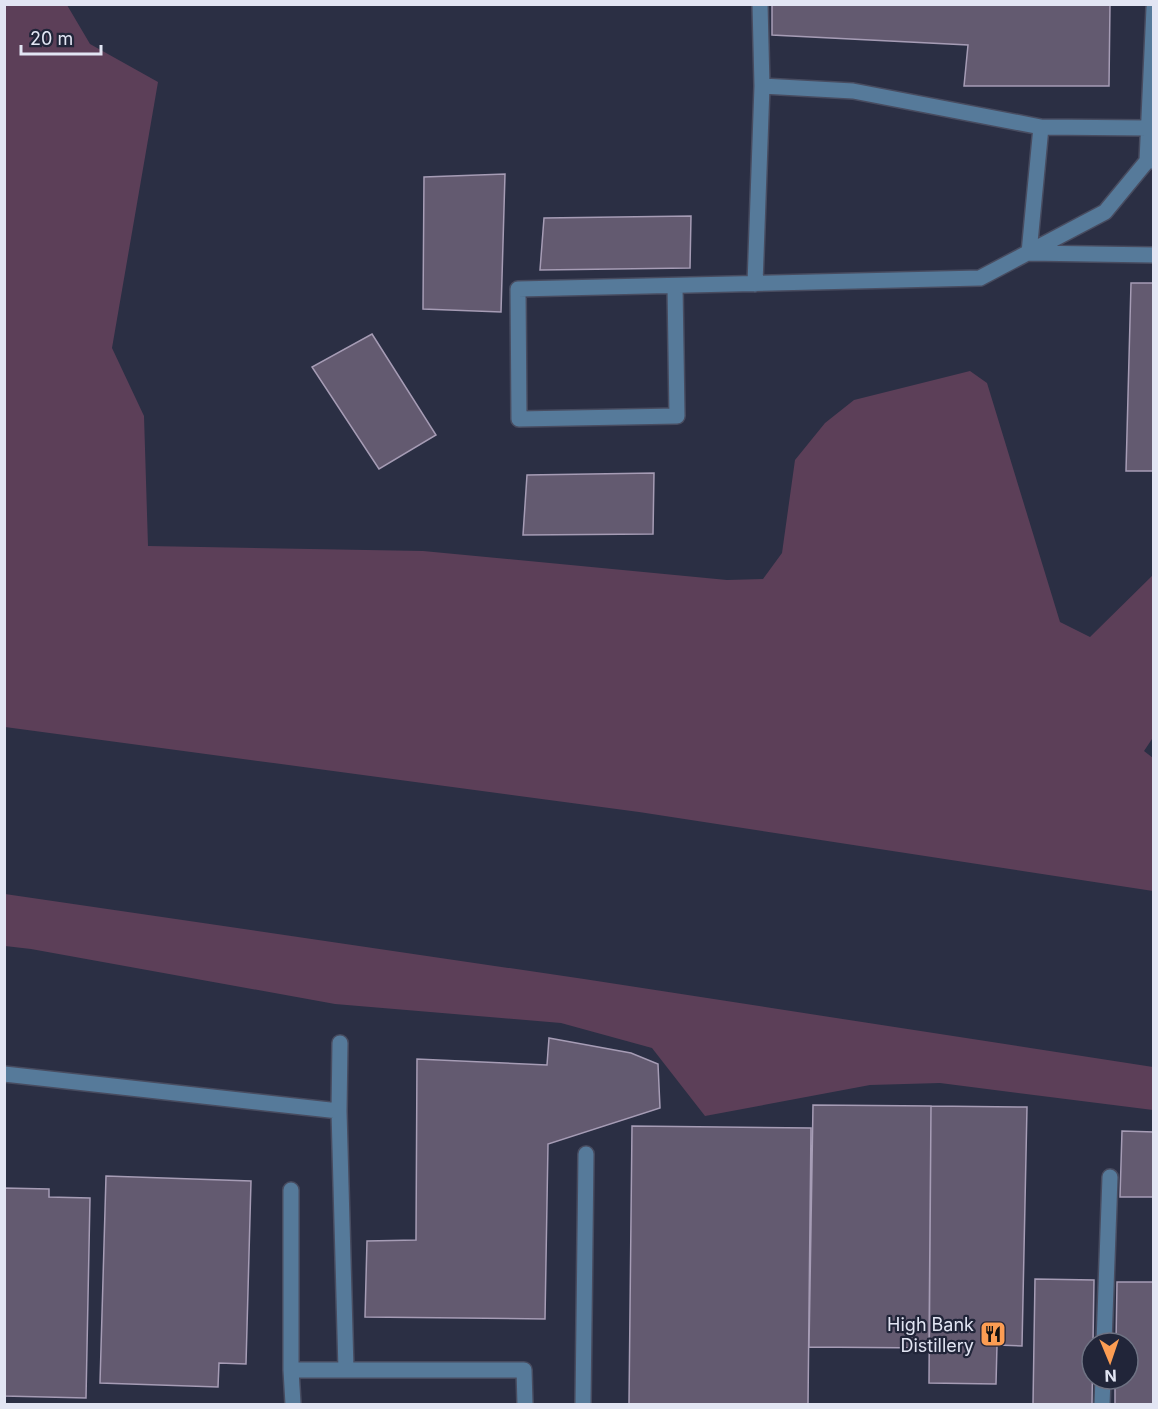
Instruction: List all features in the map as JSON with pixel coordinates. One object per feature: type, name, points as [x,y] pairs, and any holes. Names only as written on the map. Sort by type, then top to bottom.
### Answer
[{"type":"lane","points":[[755,284],[762,86],[760,4]]},
{"type":"lane","points":[[675,286],[677,416],[519,419],[518,289],[980,278],[1105,212],[1150,161],[1148,128],[1154,8]]},
{"type":"lane","points":[[762,86],[853,91],[1041,127],[1148,128]]},
{"type":"lane","points":[[1029,254],[1041,127]]},
{"type":"lane","points":[[1029,254],[1154,255]]},
{"type":"lane","points":[[340,1043],[339,1111],[346,1370]]},
{"type":"lane","points":[[4,1074],[339,1111]]},
{"type":"lane","points":[[583,1404],[586,1154]]},
{"type":"lane","points":[[1104,1331],[1110,1177]]},
{"type":"lane","points":[[291,1190],[293,1404]]},
{"type":"lane","points":[[291,1370],[524,1370],[525,1404]]},
{"type":"shaded area","points":[[5,4],[67,5],[90,44],[158,82],[112,348],[144,416],[148,546],[423,551],[727,580],[763,579],[782,553],[795,460],[825,423],[854,400],[970,371],[987,383],[1060,622],[1090,637],[1153,575],[1154,736],[1144,751],[1153,758],[1153,891],[639,812],[5,727]]},
{"type":"shaded area","points":[[5,894],[584,979],[1153,1067],[1153,1110],[940,1083],[870,1085],[705,1116],[652,1048],[561,1023],[335,1004],[5,946]]},
{"type":"building","points":[[772,4],[1110,4],[1109,86],[964,86],[968,45],[772,35]]},
{"type":"building","points":[[505,174],[501,312],[423,309],[424,177]]},
{"type":"building","points":[[691,216],[690,268],[540,270],[544,218]]},
{"type":"building","points":[[1131,283],[1154,283],[1154,471],[1126,471]]},
{"type":"building","points":[[372,334],[436,435],[379,469],[312,367]]},
{"type":"building","points":[[654,473],[653,534],[523,535],[527,475]]},
{"type":"building","points":[[549,1038],[631,1053],[658,1064],[660,1108],[548,1144],[545,1319],[365,1317],[367,1241],[416,1240],[417,1059],[547,1065]]},
{"type":"building","points":[[813,1105],[931,1106],[929,1348],[809,1347]]},
{"type":"building","points":[[931,1106],[1027,1107],[1022,1346],[997,1345],[996,1384],[929,1383]]},
{"type":"building","points":[[632,1126],[811,1128],[808,1404],[629,1404]]},
{"type":"building","points":[[1122,1131],[1154,1132],[1154,1197],[1120,1197]]},
{"type":"building","points":[[106,1176],[251,1181],[246,1364],[219,1363],[218,1387],[100,1383]]},
{"type":"building","points":[[4,1188],[49,1189],[49,1197],[90,1198],[86,1398],[4,1396]]},
{"type":"building","points":[[1035,1279],[1094,1280],[1093,1331],[1080,1331],[1080,1391],[1092,1391],[1092,1404],[1033,1404]]},
{"type":"building","points":[[1117,1282],[1154,1282],[1154,1404],[1115,1404],[1115,1391],[1140,1391],[1140,1331],[1116,1331]]},
{"type":"place","name":"High Bank Distillery","points":[[993,1334]]}]
